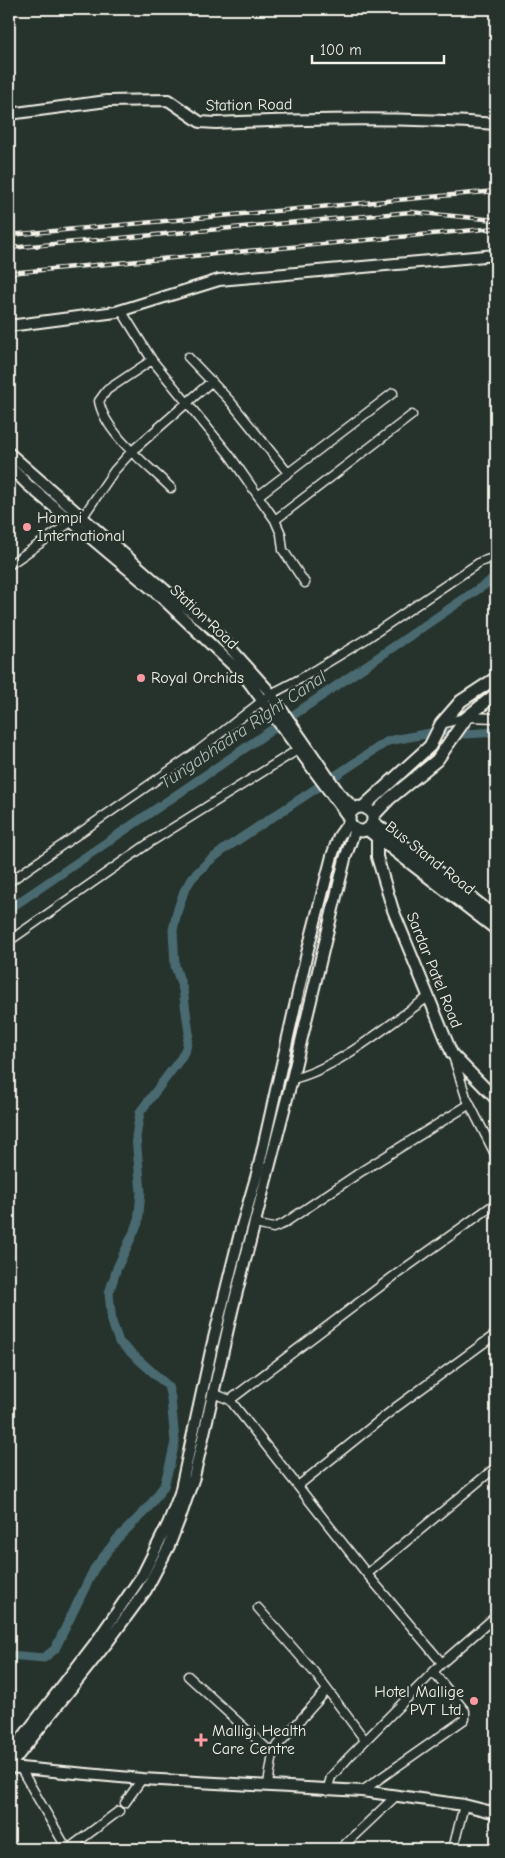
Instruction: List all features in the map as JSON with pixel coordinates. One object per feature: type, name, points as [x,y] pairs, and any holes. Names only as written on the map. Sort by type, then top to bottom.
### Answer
[{"type":"main road","points":[[354,817],[430,746],[440,726],[461,701],[496,678]]},
{"type":"main road","points":[[373,826],[441,756],[464,721],[496,694]]},
{"type":"main road","points":[[354,817],[370,810],[373,826]]},
{"type":"main road","points":[[354,817],[373,826]]},
{"type":"main road","name":"Bus Stand Road","points":[[373,826],[496,916]]},
{"type":"main road","name":"Bus Stand Road","points":[[373,826],[496,929]]},
{"type":"street","name":"Station Road","points":[[9,114],[107,101],[168,100],[200,122],[216,123],[317,118],[496,124]]},
{"type":"street","points":[[9,326],[121,310],[219,280],[496,255]]},
{"type":"street","points":[[121,310],[152,360],[187,402],[275,520],[281,534],[284,550],[305,583]]},
{"type":"street","points":[[188,357],[236,408],[288,473]]},
{"type":"street","points":[[152,360],[107,390],[99,401],[106,421],[132,450],[171,488]]},
{"type":"street","points":[[9,564],[77,521],[132,450],[212,381]]},
{"type":"street","points":[[258,496],[393,393]]},
{"type":"street","points":[[275,520],[412,415]]},
{"type":"street","name":"Station Road","points":[[9,453],[77,521]]},
{"type":"street","name":"Station Road","points":[[9,466],[215,631],[269,699]]},
{"type":"street","points":[[9,882],[198,751],[269,699],[366,639],[480,562],[496,556]]},
{"type":"street","points":[[269,699],[324,779],[354,817]]},
{"type":"street","points":[[440,726],[464,721],[496,718]]},
{"type":"street","points":[[9,941],[298,742]]},
{"type":"street","points":[[354,817],[194,1477],[181,1515],[169,1546],[150,1581],[107,1643],[9,1767],[142,1779],[268,1784],[327,1791],[362,1791],[464,1805],[496,1813]]},
{"type":"street","points":[[9,1755],[128,1597],[154,1554],[180,1493],[227,1282],[257,1174],[307,953],[332,856],[339,836],[354,817]]},
{"type":"street","name":"Sardar Patel Road","points":[[373,826],[377,857],[393,910],[427,998],[452,1054],[496,1099]]},
{"type":"street","points":[[292,1079],[318,1071],[427,998]]},
{"type":"street","points":[[452,1054],[470,1104],[496,1156]]},
{"type":"street","points":[[255,1224],[273,1228],[284,1224],[362,1171],[470,1104]]},
{"type":"street","points":[[230,1400],[394,1276],[496,1203]]},
{"type":"street","points":[[299,1485],[395,1408],[496,1334]]},
{"type":"street","points":[[213,1393],[230,1400],[299,1485],[367,1574],[442,1663]]},
{"type":"street","points":[[367,1574],[496,1467]]},
{"type":"street","points":[[258,1608],[328,1690],[365,1740]]},
{"type":"street","points":[[327,1791],[331,1777],[365,1740],[442,1663],[496,1616]]},
{"type":"street","points":[[362,1791],[465,1719],[465,1711],[434,1672]]},
{"type":"street","points":[[188,1676],[273,1754]]},
{"type":"street","points":[[268,1784],[273,1754],[281,1740],[328,1690]]},
{"type":"street","points":[[21,1769],[67,1849],[119,1811]]},
{"type":"street","points":[[125,1803],[142,1779]]},
{"type":"street","points":[[340,1849],[396,1796]]},
{"type":"street","points":[[453,1849],[464,1805]]},
{"type":"waterway","name":"Tungabhadra Right Canal","points":[[9,909],[496,577]]},
{"type":"waterway","points":[[9,1655],[44,1658],[55,1649],[94,1569],[117,1539],[148,1508],[164,1486],[170,1464],[175,1442],[168,1386],[119,1342],[112,1322],[109,1293],[117,1268],[138,1223],[141,1192],[136,1137],[140,1112],[181,1058],[186,1048],[189,1033],[183,990],[175,966],[173,930],[184,891],[192,878],[226,848],[388,741],[436,732],[467,734],[496,732]]},
{"type":"railway","points":[[9,235],[496,191]]},
{"type":"railway","points":[[9,248],[411,212],[496,220]]},
{"type":"railway","points":[[9,273],[496,228]]},
{"type":"place","name":"Hampi International","points":[[27,527]]},
{"type":"place","name":"Royal Orchids","points":[[141,678]]},
{"type":"place","name":"Hotel Mallige PVT Ltd.","points":[[474,1701]]},
{"type":"place","name":"Malligi Health Care Centre","points":[[201,1740]]}]
